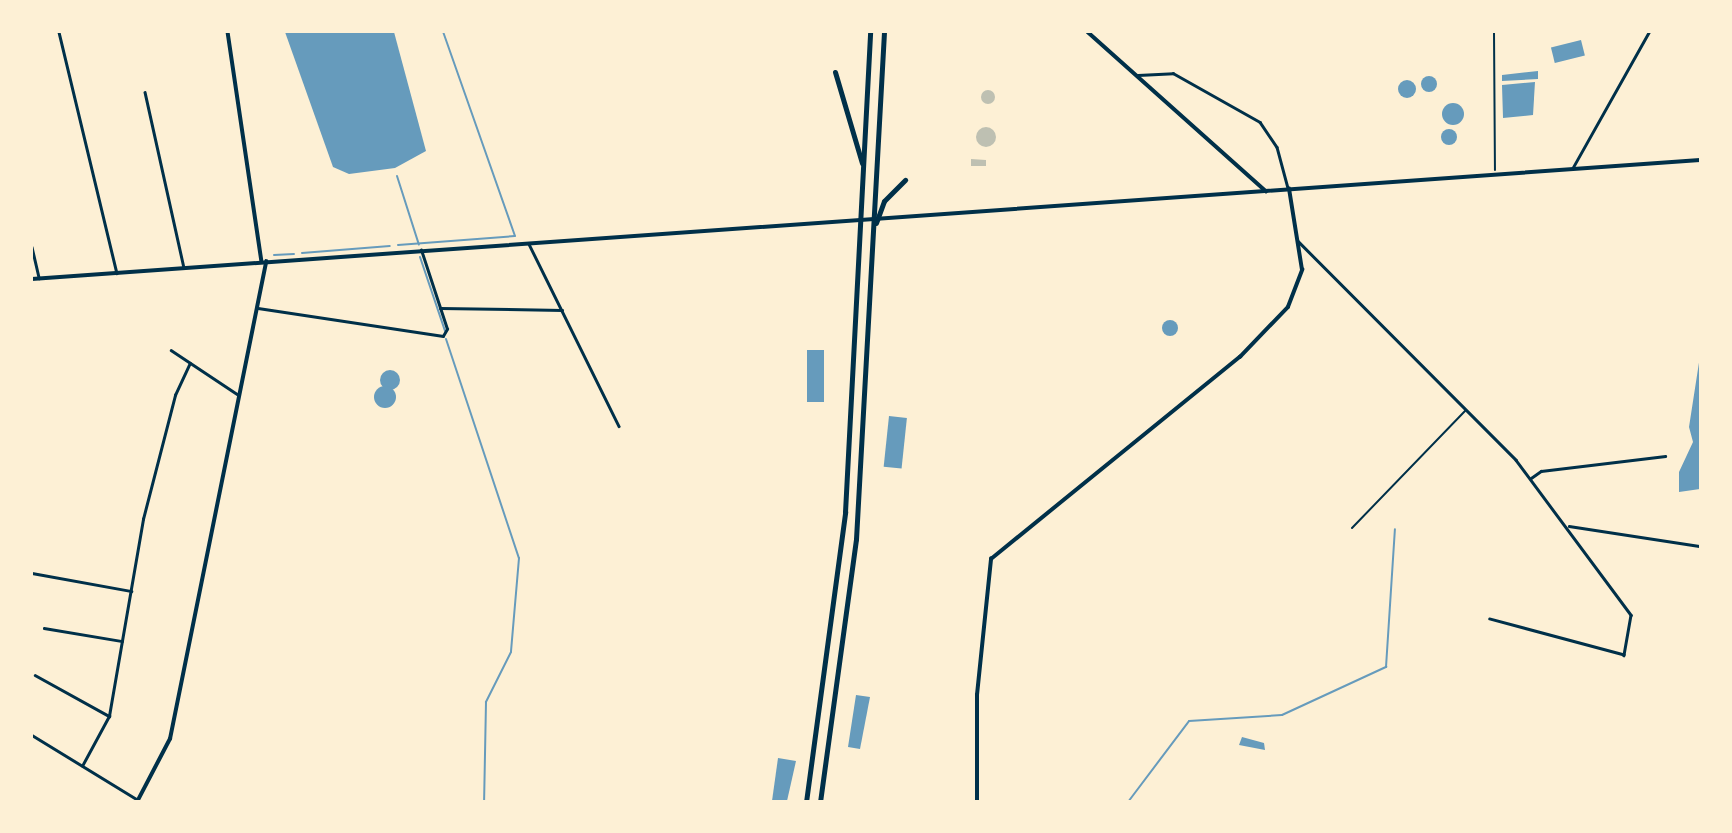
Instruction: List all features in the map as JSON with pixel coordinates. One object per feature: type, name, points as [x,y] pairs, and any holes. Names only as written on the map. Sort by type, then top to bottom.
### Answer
[{"type":"highway","points":[[806,802],[839,579],[870,32]]},
{"type":"highway","points":[[820,802],[855,553],[884,32]]},
{"type":"highway","points":[[835,72],[863,173]]},
{"type":"highway","points":[[873,233],[884,201],[905,180]]},
{"type":"street","points":[[59,32],[117,273]]},
{"type":"street","points":[[32,735],[138,801],[170,739],[237,394],[258,308],[264,261],[228,32]]},
{"type":"street","points":[[1088,32],[1266,191]]},
{"type":"street","points":[[1572,169],[1649,32]]},
{"type":"street","points":[[977,802],[977,695],[991,559],[1256,344],[1298,290],[1298,241],[1289,189],[1277,147],[1260,122],[1178,75],[1138,75]]},
{"type":"street","points":[[145,92],[184,268]]},
{"type":"street","points":[[32,279],[529,242],[848,223],[1700,160]]},
{"type":"street","points":[[1298,241],[1531,478],[1569,526],[1631,615],[1624,654],[1490,619]]},
{"type":"street","points":[[529,242],[618,426]]},
{"type":"street","points":[[32,247],[40,279]]},
{"type":"street","points":[[258,308],[440,336],[448,332],[421,250]]},
{"type":"street","points":[[440,308],[562,310]]},
{"type":"street","points":[[171,350],[237,394]]},
{"type":"street","points":[[82,766],[109,716],[131,591],[175,395],[190,363]]},
{"type":"street","points":[[1531,478],[1541,471],[1665,456]]},
{"type":"street","points":[[1569,526],[1700,546]]},
{"type":"street","points":[[32,573],[131,591]]},
{"type":"street","points":[[44,628],[122,642]]},
{"type":"street","points":[[35,676],[109,716]]},
{"type":"lane","points":[[1352,528],[1465,411]]},
{"type":"path","points":[[1494,32],[1495,175]]},
{"type":"water","points":[[285,32],[394,32],[426,151],[395,168],[349,174],[333,167]]},
{"type":"water","points":[[1581,40],[1585,56],[1555,63],[1551,47]]},
{"type":"water","points":[[1538,71],[1538,79],[1502,81],[1502,75]]},
{"type":"water","points":[[1429,76],[1435,78],[1435,90],[1429,92],[1423,90],[1421,84],[1423,78]]},
{"type":"water","points":[[1403,80],[1411,80],[1416,89],[1414,96],[1403,98],[1398,93],[1398,85]]},
{"type":"water","points":[[1535,82],[1533,115],[1503,118],[1502,85]]},
{"type":"water","points":[[1453,103],[1461,106],[1464,114],[1461,122],[1453,125],[1445,122],[1442,114],[1445,106]]},
{"type":"water","points":[[1446,129],[1452,129],[1457,137],[1455,143],[1446,145],[1441,140],[1441,134]]},
{"type":"water","points":[[1170,320],[1176,322],[1176,334],[1170,336],[1164,334],[1162,328],[1164,322]]},
{"type":"water","points":[[807,350],[824,350],[824,402],[807,402]]},
{"type":"water","points":[[1700,356],[1700,489],[1679,492],[1679,472],[1693,442],[1689,427]]},
{"type":"water","points":[[390,370],[397,373],[400,380],[397,387],[390,390],[383,387],[380,380],[383,373]]},
{"type":"water","points":[[385,386],[393,389],[396,397],[393,405],[385,408],[377,405],[374,397],[377,389]]},
{"type":"water","points":[[889,416],[907,418],[902,469],[884,467]]},
{"type":"water","points":[[856,695],[870,697],[860,749],[848,747]]},
{"type":"water","points":[[1242,737],[1264,743],[1265,750],[1239,745]]},
{"type":"water","points":[[778,758],[796,761],[787,801],[772,801]]},
{"type":"building","points":[[988,90],[993,92],[993,102],[988,104],[983,102],[981,97],[983,92]]},
{"type":"building","points":[[986,127],[993,130],[996,137],[993,144],[986,147],[979,144],[976,137],[979,130]]},
{"type":"building","points":[[971,159],[986,160],[986,166],[971,166]]},
{"type":"waterway","points":[[398,245],[515,236],[443,32]]},
{"type":"waterway","points":[[397,176],[419,245]]},
{"type":"waterway","points":[[302,253],[390,246]]},
{"type":"waterway","points":[[274,255],[294,254]]},
{"type":"waterway","points":[[420,257],[445,331]]},
{"type":"waterway","points":[[446,339],[519,558],[511,652],[486,702],[484,802]]},
{"type":"waterway","points":[[1128,802],[1189,721],[1282,715],[1386,667],[1395,529]]}]
